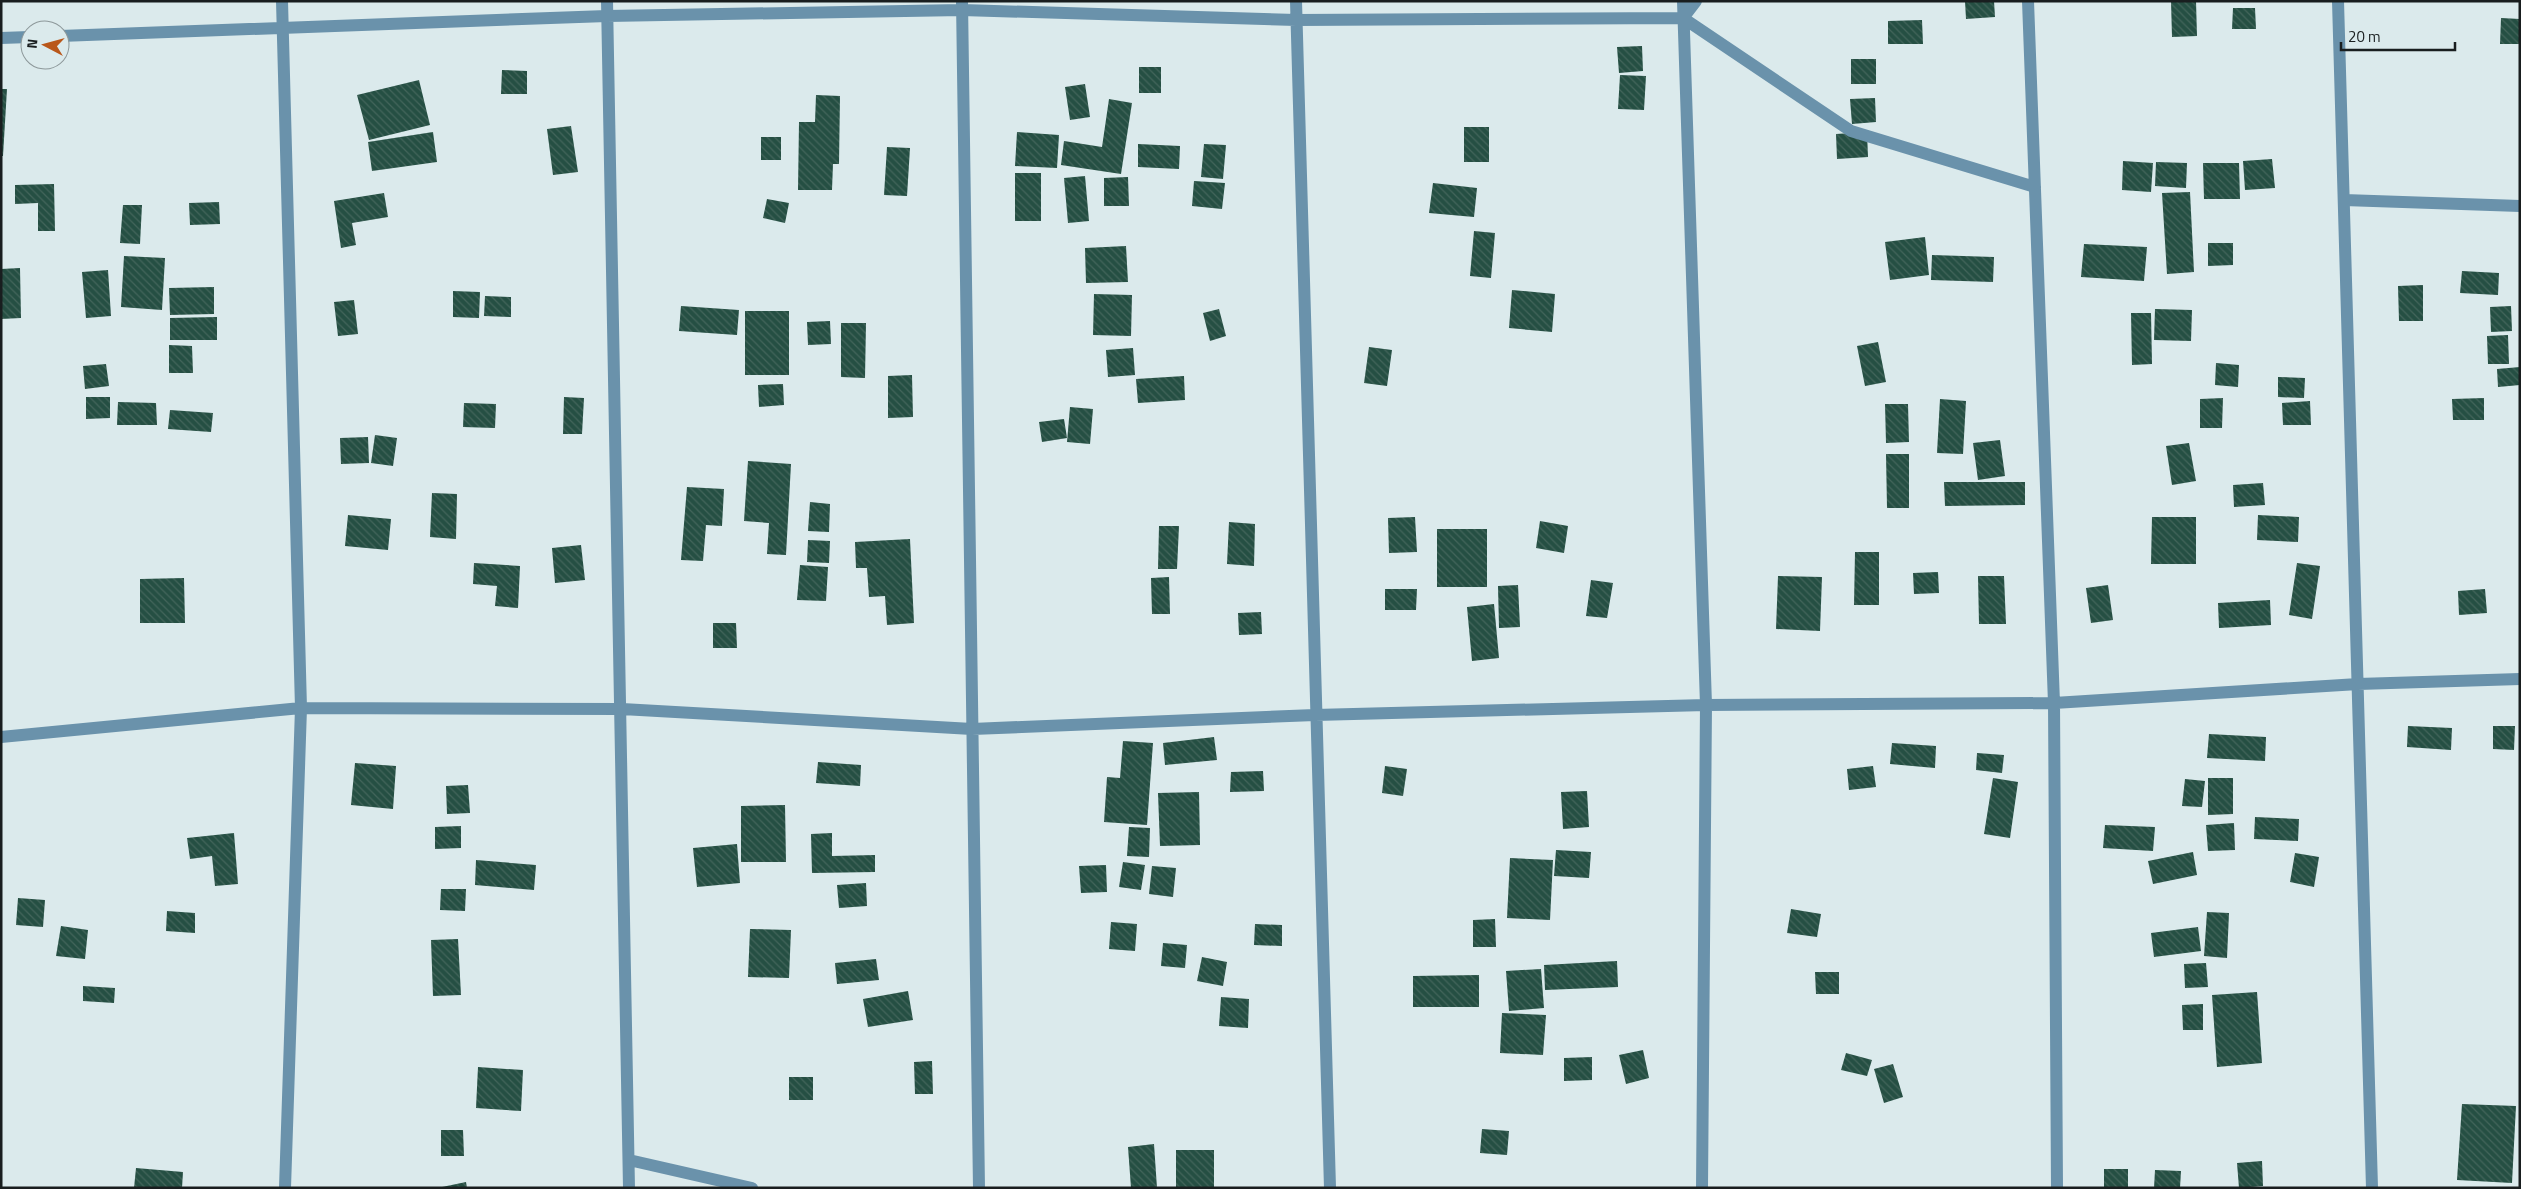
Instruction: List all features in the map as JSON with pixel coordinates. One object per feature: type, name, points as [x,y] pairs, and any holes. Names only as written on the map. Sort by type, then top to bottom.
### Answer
[{"type":"street","points":[[282,1],[301,708],[285,1188]]},
{"type":"street","points":[[607,1],[622,709],[629,1188]]},
{"type":"street","points":[[1296,1],[1330,1188]]},
{"type":"street","points":[[1683,1],[1706,704],[1702,1188]]},
{"type":"street","points":[[1683,18],[1696,1]]},
{"type":"street","points":[[2028,1],[2054,703],[2057,1188]]},
{"type":"street","points":[[2338,1],[2372,1188]]},
{"type":"street","points":[[70,36],[283,30],[607,16],[962,6],[1296,20],[1683,18],[1851,131],[2035,187]]},
{"type":"street","points":[[962,6],[979,1188]]},
{"type":"street","points":[[1,38],[20,37]]},
{"type":"street","points":[[2344,200],[2520,206]]},
{"type":"street","points":[[1,737],[301,708],[622,709],[972,729],[1315,715],[1706,704],[2054,703],[2358,684],[2520,679]]},
{"type":"street","points":[[629,1160],[752,1188]]},
{"type":"building","points":[[1965,1],[1994,1],[1995,17],[1966,19]]},
{"type":"building","points":[[2171,1],[2196,1],[2197,36],[2172,37]]},
{"type":"building","points":[[2233,8],[2255,8],[2256,29],[2232,29]]},
{"type":"building","points":[[2501,18],[2520,19],[2520,44],[2500,44]]},
{"type":"building","points":[[1922,20],[1923,44],[1888,44],[1888,21]]},
{"type":"building","points":[[1642,46],[1643,71],[1619,73],[1617,47]]},
{"type":"building","points":[[1851,59],[1876,59],[1876,84],[1851,84]]},
{"type":"building","points":[[1139,67],[1161,67],[1161,93],[1139,93]]},
{"type":"building","points":[[502,70],[527,71],[527,94],[501,94]]},
{"type":"building","points":[[1620,75],[1646,76],[1644,110],[1618,109]]},
{"type":"building","points":[[419,80],[430,125],[369,140],[357,95]]},
{"type":"building","points":[[1085,84],[1090,117],[1070,120],[1065,87]]},
{"type":"building","points":[[1,89],[7,89],[3,156],[1,156]]},
{"type":"building","points":[[816,95],[840,96],[839,164],[833,164],[832,190],[798,190],[799,122],[815,122]]},
{"type":"building","points":[[1875,98],[1876,122],[1852,124],[1850,99]]},
{"type":"building","points":[[1109,99],[1132,103],[1121,174],[1061,165],[1064,141],[1102,147]]},
{"type":"building","points":[[571,126],[578,172],[553,175],[547,129]]},
{"type":"building","points":[[1464,127],[1489,127],[1489,162],[1464,162]]},
{"type":"building","points":[[433,132],[437,162],[372,171],[368,142]]},
{"type":"building","points":[[1017,132],[1059,135],[1057,168],[1015,166]]},
{"type":"building","points":[[1867,132],[1868,157],[1837,159],[1836,134]]},
{"type":"building","points":[[761,137],[781,137],[781,160],[761,160]]},
{"type":"building","points":[[1138,144],[1180,146],[1179,169],[1138,167]]},
{"type":"building","points":[[1204,144],[1226,145],[1223,179],[1201,177]]},
{"type":"building","points":[[887,147],[910,148],[907,196],[884,195]]},
{"type":"building","points":[[2272,159],[2275,188],[2245,190],[2243,161]]},
{"type":"building","points":[[2123,161],[2153,163],[2151,192],[2122,190]]},
{"type":"building","points":[[2156,162],[2187,163],[2186,188],[2155,186]]},
{"type":"building","points":[[2203,163],[2239,163],[2240,199],[2204,199]]},
{"type":"building","points":[[1015,173],[1041,173],[1041,221],[1015,221]]},
{"type":"building","points":[[1085,176],[1089,221],[1068,223],[1064,178]]},
{"type":"building","points":[[1128,177],[1129,206],[1104,206],[1104,178]]},
{"type":"building","points":[[1194,181],[1225,183],[1222,209],[1192,206]]},
{"type":"building","points":[[1433,183],[1477,188],[1474,217],[1429,213]]},
{"type":"building","points":[[54,184],[55,231],[38,231],[38,203],[15,204],[15,185]]},
{"type":"building","points":[[2190,192],[2194,272],[2167,274],[2162,193]]},
{"type":"building","points":[[384,193],[388,217],[352,223],[356,245],[341,248],[334,201]]},
{"type":"building","points":[[767,199],[789,203],[785,223],[763,218]]},
{"type":"building","points":[[219,202],[220,224],[190,225],[189,203]]},
{"type":"building","points":[[123,205],[142,205],[140,244],[120,243]]},
{"type":"building","points":[[1474,231],[1495,233],[1491,278],[1470,276]]},
{"type":"building","points":[[1925,237],[1929,275],[1890,280],[1885,242]]},
{"type":"building","points":[[2208,243],[2233,243],[2233,265],[2208,266]]},
{"type":"building","points":[[2084,244],[2147,247],[2144,281],[2081,277]]},
{"type":"building","points":[[1126,246],[1128,282],[1086,283],[1085,248]]},
{"type":"building","points":[[1932,255],[1994,257],[1993,282],[1931,280]]},
{"type":"building","points":[[124,256],[165,258],[162,310],[121,307]]},
{"type":"building","points":[[20,268],[21,318],[1,319],[1,269]]},
{"type":"building","points":[[108,270],[111,316],[86,318],[82,272]]},
{"type":"building","points":[[2462,271],[2499,273],[2498,295],[2460,293]]},
{"type":"building","points":[[2423,285],[2423,321],[2399,321],[2398,286]]},
{"type":"building","points":[[214,287],[214,314],[170,315],[169,288]]},
{"type":"building","points":[[1512,290],[1555,294],[1552,332],[1509,328]]},
{"type":"building","points":[[453,291],[480,292],[479,318],[453,317]]},
{"type":"building","points":[[1094,294],[1132,295],[1131,336],[1093,335]]},
{"type":"building","points":[[485,296],[511,297],[511,317],[484,316]]},
{"type":"building","points":[[354,300],[358,334],[338,336],[334,302]]},
{"type":"building","points":[[681,306],[739,310],[737,335],[679,331]]},
{"type":"building","points":[[2511,306],[2512,331],[2491,332],[2490,307]]},
{"type":"building","points":[[1219,309],[1226,336],[1210,341],[1203,313]]},
{"type":"building","points":[[2155,309],[2192,310],[2191,341],[2154,340]]},
{"type":"building","points":[[745,311],[789,311],[789,375],[745,375]]},
{"type":"building","points":[[2131,313],[2151,313],[2152,364],[2132,365]]},
{"type":"building","points":[[217,317],[217,340],[170,340],[170,318]]},
{"type":"building","points":[[830,321],[831,344],[808,345],[807,322]]},
{"type":"building","points":[[841,323],[866,323],[865,378],[841,377]]},
{"type":"building","points":[[2508,335],[2509,364],[2488,364],[2487,336]]},
{"type":"building","points":[[1878,342],[1886,382],[1865,386],[1857,346]]},
{"type":"building","points":[[169,345],[192,346],[193,373],[169,373]]},
{"type":"building","points":[[1369,347],[1392,350],[1387,386],[1364,383]]},
{"type":"building","points":[[1133,348],[1135,375],[1108,377],[1106,350]]},
{"type":"building","points":[[2216,363],[2239,365],[2238,387],[2215,385]]},
{"type":"building","points":[[106,364],[109,386],[85,389],[83,366]]},
{"type":"building","points":[[2520,367],[2520,385],[2498,387],[2497,369]]},
{"type":"building","points":[[912,375],[913,417],[888,418],[888,376]]},
{"type":"building","points":[[1184,376],[1185,400],[1138,403],[1136,379]]},
{"type":"building","points":[[2278,377],[2305,378],[2304,398],[2278,397]]},
{"type":"building","points":[[783,384],[784,405],[759,407],[758,385]]},
{"type":"building","points":[[86,397],[110,397],[110,418],[86,419]]},
{"type":"building","points":[[564,397],[584,398],[582,434],[563,434]]},
{"type":"building","points":[[2223,398],[2222,428],[2200,428],[2200,399]]},
{"type":"building","points":[[2484,398],[2484,420],[2453,420],[2452,399]]},
{"type":"building","points":[[1940,399],[1966,401],[1963,454],[1937,453]]},
{"type":"building","points":[[2310,401],[2311,425],[2283,425],[2282,403]]},
{"type":"building","points":[[118,402],[156,403],[157,425],[117,425]]},
{"type":"building","points":[[464,403],[496,404],[495,428],[463,427]]},
{"type":"building","points":[[1885,404],[1908,404],[1909,442],[1886,443]]},
{"type":"building","points":[[1070,407],[1093,409],[1090,444],[1067,442]]},
{"type":"building","points":[[170,410],[213,413],[211,432],[168,429]]},
{"type":"building","points":[[1064,419],[1067,438],[1042,442],[1039,422]]},
{"type":"building","points":[[375,435],[397,438],[393,466],[371,463]]},
{"type":"building","points":[[368,437],[369,463],[341,464],[340,438]]},
{"type":"building","points":[[2000,440],[2005,476],[1978,480],[1973,443]]},
{"type":"building","points":[[2189,443],[2196,481],[2172,485],[2166,446]]},
{"type":"building","points":[[1886,454],[1909,454],[1909,508],[1887,508]]},
{"type":"building","points":[[748,461],[791,464],[786,555],[767,554],[769,523],[744,521]]},
{"type":"building","points":[[1944,482],[2025,482],[2025,505],[1945,506]]},
{"type":"building","points":[[2263,483],[2265,505],[2234,507],[2233,485]]},
{"type":"building","points":[[687,487],[724,489],[722,526],[706,525],[703,561],[681,560]]},
{"type":"building","points":[[432,493],[457,494],[456,539],[430,537]]},
{"type":"building","points":[[810,502],[830,504],[829,532],[808,531]]},
{"type":"building","points":[[348,515],[391,519],[388,550],[345,546]]},
{"type":"building","points":[[2258,515],[2299,517],[2298,542],[2257,540]]},
{"type":"building","points":[[1415,517],[1417,552],[1389,553],[1388,518]]},
{"type":"building","points":[[2152,517],[2196,517],[2196,564],[2151,564]]},
{"type":"building","points":[[1540,521],[1568,526],[1564,553],[1536,548]]},
{"type":"building","points":[[1229,522],[1255,524],[1254,566],[1227,564]]},
{"type":"building","points":[[1159,526],[1179,526],[1177,569],[1158,569]]},
{"type":"building","points":[[1437,529],[1487,529],[1487,587],[1437,587]]},
{"type":"building","points":[[910,539],[914,623],[887,625],[885,596],[869,597],[867,568],[856,568],[855,542]]},
{"type":"building","points":[[808,540],[830,541],[829,563],[807,562]]},
{"type":"building","points":[[581,545],[585,580],[555,583],[552,548]]},
{"type":"building","points":[[1855,552],[1879,552],[1879,605],[1854,605]]},
{"type":"building","points":[[474,563],[520,566],[518,608],[495,606],[497,586],[473,584]]},
{"type":"building","points":[[2297,563],[2320,566],[2312,619],[2289,615]]},
{"type":"building","points":[[800,565],[828,567],[826,601],[797,600]]},
{"type":"building","points":[[1938,572],[1939,593],[1914,594],[1913,573]]},
{"type":"building","points":[[1778,576],[1822,577],[1820,631],[1776,629]]},
{"type":"building","points":[[1978,576],[2004,576],[2006,624],[1979,624]]},
{"type":"building","points":[[1169,577],[1170,614],[1152,614],[1151,578]]},
{"type":"building","points":[[184,578],[185,623],[140,623],[140,579]]},
{"type":"building","points":[[1591,580],[1613,583],[1607,618],[1586,616]]},
{"type":"building","points":[[1518,585],[1520,627],[1499,628],[1498,586]]},
{"type":"building","points":[[2108,585],[2113,620],[2091,623],[2086,588]]},
{"type":"building","points":[[1385,589],[1417,589],[1416,610],[1385,610]]},
{"type":"building","points":[[2485,589],[2487,613],[2459,615],[2458,591]]},
{"type":"building","points":[[2270,600],[2271,625],[2219,628],[2218,603]]},
{"type":"building","points":[[1494,604],[1499,658],[1472,661],[1467,607]]},
{"type":"building","points":[[1261,612],[1262,634],[1239,635],[1238,613]]},
{"type":"building","points":[[713,623],[736,623],[737,648],[713,648]]},
{"type":"building","points":[[2408,726],[2452,728],[2451,750],[2407,747]]},
{"type":"building","points":[[2493,726],[2515,726],[2514,750],[2493,749]]},
{"type":"building","points":[[2209,734],[2266,737],[2265,761],[2207,758]]},
{"type":"building","points":[[1214,737],[1217,760],[1165,765],[1163,743]]},
{"type":"building","points":[[1123,741],[1153,743],[1147,825],[1104,822],[1107,777],[1120,778]]},
{"type":"building","points":[[1892,743],[1936,746],[1935,768],[1890,764]]},
{"type":"building","points":[[1977,753],[2004,755],[2002,773],[1976,770]]},
{"type":"building","points":[[818,762],[861,765],[860,786],[816,783]]},
{"type":"building","points":[[355,763],[396,766],[393,809],[351,805]]},
{"type":"building","points":[[1385,766],[1407,769],[1403,796],[1382,793]]},
{"type":"building","points":[[1873,766],[1876,787],[1849,790],[1847,769]]},
{"type":"building","points":[[1263,771],[1264,791],[1230,792],[1231,772]]},
{"type":"building","points":[[1993,778],[2018,782],[2010,838],[1984,834]]},
{"type":"building","points":[[2208,778],[2233,778],[2233,814],[2208,815]]},
{"type":"building","points":[[2185,779],[2205,781],[2202,807],[2182,806]]},
{"type":"building","points":[[468,785],[470,813],[447,814],[446,786]]},
{"type":"building","points":[[1587,791],[1589,827],[1563,829],[1561,792]]},
{"type":"building","points":[[1199,792],[1200,845],[1160,846],[1158,793]]},
{"type":"building","points":[[785,805],[786,862],[741,862],[741,806]]},
{"type":"building","points":[[2255,817],[2299,819],[2298,841],[2254,839]]},
{"type":"building","points":[[2234,823],[2235,850],[2208,851],[2206,825]]},
{"type":"building","points":[[2105,825],[2155,827],[2153,851],[2103,848]]},
{"type":"building","points":[[461,826],[461,848],[435,849],[435,827]]},
{"type":"building","points":[[1129,827],[1150,828],[1149,857],[1127,856]]},
{"type":"building","points":[[234,833],[238,884],[215,886],[212,856],[190,859],[187,838]]},
{"type":"building","points":[[832,833],[832,856],[875,855],[875,872],[812,873],[811,834]]},
{"type":"building","points":[[737,844],[740,883],[697,887],[693,848]]},
{"type":"building","points":[[1556,850],[1591,852],[1589,878],[1554,876]]},
{"type":"building","points":[[2193,852],[2197,875],[2153,884],[2148,861]]},
{"type":"building","points":[[2295,853],[2319,857],[2314,887],[2290,882]]},
{"type":"building","points":[[1510,858],[1553,860],[1550,920],[1507,918]]},
{"type":"building","points":[[476,860],[536,865],[534,890],[475,885]]},
{"type":"building","points":[[1123,862],[1145,865],[1141,890],[1119,887]]},
{"type":"building","points":[[1106,865],[1107,892],[1081,893],[1079,866]]},
{"type":"building","points":[[1152,866],[1176,868],[1173,897],[1149,894]]},
{"type":"building","points":[[866,883],[867,906],[839,908],[837,885]]},
{"type":"building","points":[[441,889],[466,889],[465,911],[440,910]]},
{"type":"building","points":[[18,898],[45,900],[43,927],[16,925]]},
{"type":"building","points":[[1791,909],[1821,914],[1817,937],[1787,933]]},
{"type":"building","points":[[167,911],[195,913],[195,933],[166,931]]},
{"type":"building","points":[[2207,912],[2229,913],[2227,958],[2204,956]]},
{"type":"building","points":[[1495,919],[1496,947],[1473,947],[1473,920]]},
{"type":"building","points":[[1111,922],[1137,924],[1135,951],[1109,949]]},
{"type":"building","points":[[1255,924],[1282,925],[1282,946],[1254,945]]},
{"type":"building","points":[[61,926],[88,930],[85,959],[56,956]]},
{"type":"building","points":[[2198,927],[2201,951],[2154,957],[2151,933]]},
{"type":"building","points":[[750,929],[791,930],[789,978],[748,977]]},
{"type":"building","points":[[458,939],[461,995],[433,996],[431,940]]},
{"type":"building","points":[[1163,943],[1187,945],[1185,968],[1161,966]]},
{"type":"building","points":[[1202,957],[1227,962],[1223,986],[1197,981]]},
{"type":"building","points":[[876,959],[879,980],[837,984],[835,963]]},
{"type":"building","points":[[1617,961],[1618,987],[1545,990],[1544,965]]},
{"type":"building","points":[[2206,963],[2208,987],[2185,988],[2184,964]]},
{"type":"building","points":[[1541,969],[1544,1008],[1509,1011],[1506,971]]},
{"type":"building","points":[[1815,972],[1839,972],[1839,994],[1816,994]]},
{"type":"building","points":[[1479,975],[1479,1007],[1413,1007],[1413,976]]},
{"type":"building","points":[[83,986],[115,988],[114,1003],[83,1001]]},
{"type":"building","points":[[908,991],[913,1020],[868,1027],[863,999]]},
{"type":"building","points":[[2257,992],[2262,1063],[2217,1067],[2212,995]]},
{"type":"building","points":[[1221,997],[1249,999],[1248,1028],[1219,1026]]},
{"type":"building","points":[[2203,1004],[2203,1030],[2183,1030],[2182,1005]]},
{"type":"building","points":[[1502,1013],[1546,1015],[1543,1055],[1500,1053]]},
{"type":"building","points":[[1643,1050],[1649,1078],[1626,1084],[1619,1055]]},
{"type":"building","points":[[1846,1053],[1872,1060],[1867,1076],[1841,1070]]},
{"type":"building","points":[[1592,1057],[1592,1080],[1564,1081],[1564,1058]]},
{"type":"building","points":[[932,1061],[933,1094],[915,1094],[914,1062]]},
{"type":"building","points":[[1893,1064],[1903,1097],[1884,1103],[1874,1069]]},
{"type":"building","points":[[478,1067],[523,1070],[521,1111],[476,1108]]},
{"type":"building","points":[[789,1077],[813,1077],[813,1100],[789,1100]]},
{"type":"building","points":[[2462,1104],[2516,1106],[2512,1183],[2457,1180]]},
{"type":"building","points":[[1482,1129],[1509,1131],[1507,1155],[1480,1153]]},
{"type":"building","points":[[441,1130],[463,1130],[464,1156],[441,1156]]},
{"type":"building","points":[[1154,1144],[1157,1188],[1131,1188],[1128,1147]]},
{"type":"building","points":[[1176,1150],[1214,1150],[1214,1188],[1176,1188]]},
{"type":"building","points":[[2262,1161],[2263,1186],[2239,1188],[2237,1163]]},
{"type":"building","points":[[136,1168],[183,1172],[182,1188],[134,1188]]},
{"type":"building","points":[[2104,1169],[2128,1169],[2128,1188],[2104,1188]]},
{"type":"building","points":[[2155,1170],[2181,1171],[2180,1188],[2154,1188]]},
{"type":"building","points":[[466,1182],[467,1188],[442,1188],[442,1187]]}]
